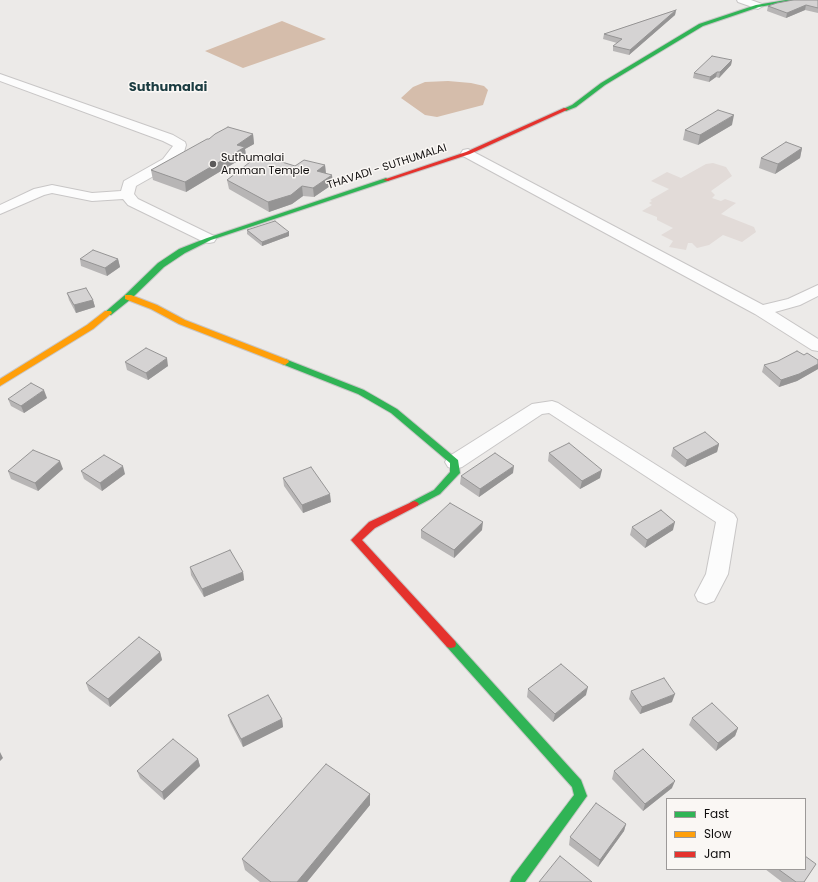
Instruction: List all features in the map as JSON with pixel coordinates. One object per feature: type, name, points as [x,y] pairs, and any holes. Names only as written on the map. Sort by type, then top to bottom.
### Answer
[{"type":"main road","name":"THAVADI - SUTHUMALAI","points":[[0,383],[90,327],[128,298],[161,265],[182,251],[209,239],[468,153],[574,106],[603,84],[701,26],[758,6],[795,0]]},
{"type":"main road","points":[[128,298],[154,307],[182,322],[361,392],[394,411],[455,462],[455,473],[437,492],[372,525],[356,540],[577,784],[581,796],[517,882]]},
{"type":"street","points":[[742,0],[758,6]]},
{"type":"street","points":[[0,77],[168,138],[180,145],[177,152],[168,162],[129,184],[127,195]]},
{"type":"street","points":[[468,153],[761,311],[818,346]]},
{"type":"street","points":[[0,210],[39,192],[52,190],[92,197],[127,195]]},
{"type":"street","points":[[127,195],[133,202],[209,239]]},
{"type":"street","points":[[761,311],[794,302],[818,290]]},
{"type":"street","points":[[455,462],[538,408],[552,407],[727,519],[717,574],[706,595]]},
{"type":"shaded area","points":[[282,21],[326,39],[243,68],[205,51]]},
{"type":"shaded area","points":[[448,81],[484,86],[488,90],[483,105],[437,117],[425,115],[401,98],[413,87],[425,82]]},
{"type":"shaded area","points":[[713,163],[726,167],[732,176],[711,191],[715,195],[712,198],[721,201],[725,199],[736,203],[721,214],[754,227],[756,232],[742,242],[723,235],[709,245],[697,248],[692,243],[688,243],[686,250],[669,247],[673,241],[661,235],[673,228],[657,220],[657,217],[642,211],[652,205],[649,203],[652,201],[650,200],[669,189],[651,181],[667,172],[681,178],[706,164]]},
{"type":"building","points":[[793,0],[818,0],[818,8],[806,5],[787,13],[768,6]]},
{"type":"building","points":[[676,10],[630,50],[613,46],[622,39],[604,34]]},
{"type":"building","points":[[712,56],[732,60],[720,72],[717,72],[710,77],[694,73]]},
{"type":"building","points":[[718,110],[734,115],[700,135],[685,130]]},
{"type":"building","points":[[228,127],[253,134],[237,145],[245,147],[185,182],[151,170],[209,139]]},
{"type":"building","points":[[786,142],[802,148],[778,164],[761,158]]},
{"type":"building","points":[[259,155],[295,166],[304,160],[325,165],[317,171],[332,175],[313,188],[302,186],[291,195],[268,202],[227,180]]},
{"type":"building","points":[[275,221],[289,232],[262,242],[247,230]]},
{"type":"building","points":[[93,250],[118,259],[105,268],[80,259]]},
{"type":"building","points":[[86,288],[93,300],[74,305],[67,293]]},
{"type":"building","points":[[146,348],[167,358],[146,373],[125,362]]},
{"type":"building","points":[[797,351],[804,355],[807,353],[818,360],[818,364],[799,374],[781,380],[764,365],[778,361]]},
{"type":"building","points":[[31,383],[44,390],[21,406],[8,399]]},
{"type":"building","points":[[705,432],[719,444],[687,460],[673,448]]},
{"type":"building","points":[[569,443],[602,470],[582,481],[549,453]]},
{"type":"building","points":[[33,450],[60,461],[35,483],[8,471]]},
{"type":"building","points":[[495,453],[514,466],[480,489],[461,476]]},
{"type":"building","points":[[104,455],[123,466],[100,483],[81,471]]},
{"type":"building","points":[[311,467],[330,494],[302,505],[283,478]]},
{"type":"building","points":[[450,503],[483,522],[454,550],[421,530]]},
{"type":"building","points":[[661,510],[675,522],[647,540],[632,527]]},
{"type":"building","points":[[230,550],[243,572],[202,589],[190,567]]},
{"type":"building","points":[[139,637],[160,652],[108,699],[86,683]]},
{"type":"building","points":[[561,664],[588,687],[555,714],[528,689]]},
{"type":"building","points":[[664,678],[675,694],[642,707],[631,691]]},
{"type":"building","points":[[268,695],[282,719],[241,739],[228,715]]},
{"type":"building","points":[[712,703],[738,728],[718,743],[692,718]]},
{"type":"building","points":[[173,739],[198,759],[162,792],[137,771]]},
{"type":"building","points":[[643,749],[675,781],[645,804],[614,771]]},
{"type":"building","points":[[326,764],[370,794],[297,882],[271,882],[242,859]]},
{"type":"building","points":[[596,803],[626,824],[600,860],[570,837]]},
{"type":"building","points":[[560,856],[592,882],[539,882]]},
{"type":"building","points":[[806,857],[816,864],[804,882],[796,882],[779,870],[806,870]]},
{"type":"traffic: fast","points":[[566,109],[574,106],[603,84],[701,25],[758,6],[795,0]]},
{"type":"traffic: fast","points":[[108,313],[128,297],[161,265],[182,251],[209,239],[386,180]]},
{"type":"traffic: fast","points":[[285,362],[361,392],[394,411],[455,462],[455,473],[437,492],[414,504]]},
{"type":"traffic: fast","points":[[451,644],[577,784],[581,796],[517,882]]},
{"type":"traffic: slow","points":[[128,297],[154,307],[182,322],[285,362]]},
{"type":"traffic: slow","points":[[0,383],[90,327],[108,313]]},
{"type":"traffic: jam","points":[[386,180],[468,153],[566,109]]},
{"type":"traffic: jam","points":[[414,504],[372,525],[356,540],[451,644]]},
{"type":"place","name":"Suthumalai Amman Temple","points":[[213,164]]},
{"type":"district","name":"Suthumalai","points":[[168,88]]}]
